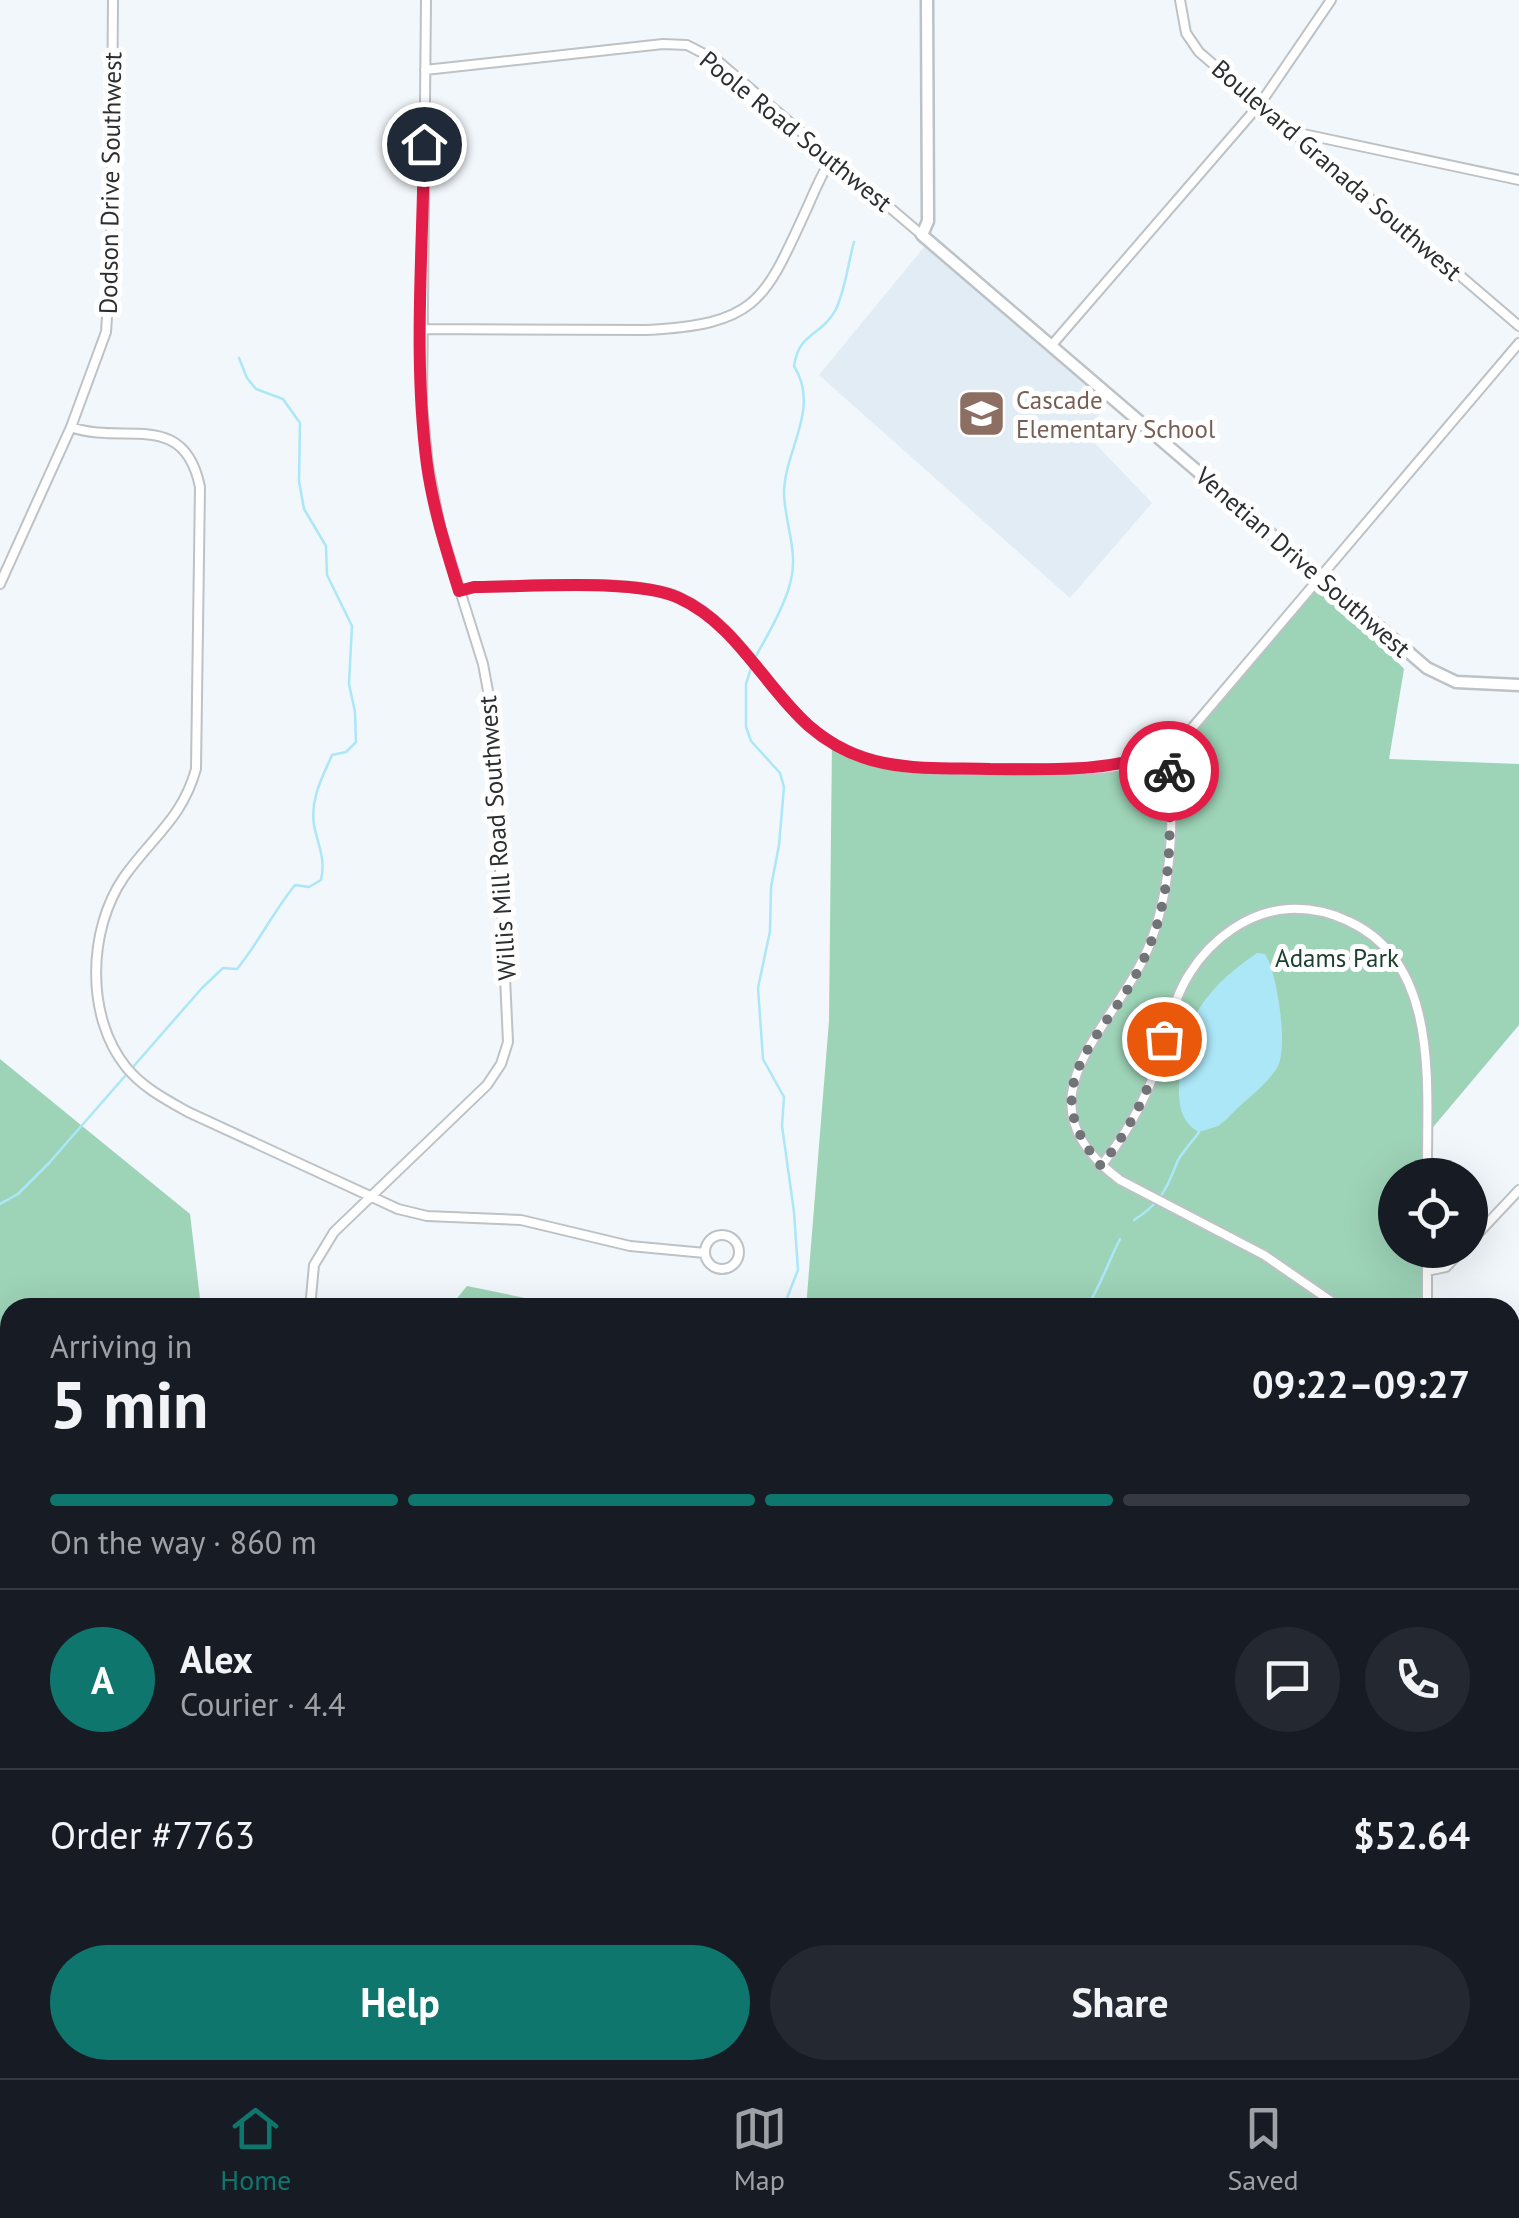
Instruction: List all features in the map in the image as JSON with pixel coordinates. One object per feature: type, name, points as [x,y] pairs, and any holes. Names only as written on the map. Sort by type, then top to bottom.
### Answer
[{"type":"street","name":"Dodson Drive Southwest","points":[[0,584],[71,428],[100,353],[109,310],[113,0]]},
{"type":"street","name":"Willis Mill Road Southwest","points":[[311,1298],[314,1266],[324,1245],[368,1197],[487,1086],[501,1064],[508,1042],[494,718],[483,664],[440,528],[422,404],[426,0]]},
{"type":"street","points":[[922,235],[928,221],[926,0]]},
{"type":"street","name":"Boulevard Granada Southwest","points":[[1180,0],[1192,43],[1519,326]]},
{"type":"street","points":[[1052,346],[1260,104],[1331,0]]},
{"type":"street","name":"Poole Road Southwest","points":[[425,70],[663,44],[687,46],[718,60],[922,235]]},
{"type":"street","points":[[1292,131],[1519,180]]},
{"type":"street","points":[[422,329],[646,330],[681,328],[727,318],[755,302],[775,278],[832,158]]},
{"type":"street","name":"Venetian Drive Southwest","points":[[922,235],[1440,677],[1474,685],[1519,685]]},
{"type":"street","points":[[459,591],[474,587],[633,588],[677,597],[700,608],[718,624],[812,728],[846,750],[881,762],[931,768],[1096,769],[1133,763],[1164,751],[1193,727],[1519,343]]},
{"type":"street","points":[[71,428],[84,432],[145,432],[166,438],[190,458],[200,487],[196,769],[180,810],[126,875],[105,914],[98,944],[97,986],[106,1032],[126,1067],[158,1095],[398,1210],[427,1216],[521,1220],[630,1246],[705,1252]]},
{"type":"street","points":[[1164,751],[1169,772],[1169,853],[1159,918],[1139,970],[1084,1050],[1073,1084],[1072,1107],[1077,1128],[1101,1166],[1120,1180],[1264,1255],[1327,1298]]},
{"type":"street","points":[[1101,1166],[1139,1108],[1158,1065],[1178,995],[1190,973],[1230,931],[1259,914],[1298,908],[1334,914],[1362,927],[1385,945],[1404,972],[1416,1003],[1426,1067],[1426,1158]]},
{"type":"street","points":[[1488,1223],[1519,1190]]},
{"type":"street","points":[[719,1236],[732,1239],[738,1252],[733,1264],[720,1269],[711,1265],[705,1252],[708,1243],[719,1236]]},
{"type":"street","points":[[1427,1268],[1428,1298]]},
{"type":"street","points":[[1427,1272],[1442,1268]]},
{"type":"shaded area","name":"Cascade Elementary School","points":[[930,240],[1110,391],[1088,436],[1152,503],[1070,598],[819,375]]},
{"type":"green space","name":"Adams Park","points":[[1323,582],[1404,669],[1389,759],[1519,764],[1519,1025],[1429,1132],[1429,1158],[1378,1158],[1378,1268],[1428,1268],[1427,1298],[807,1298],[829,1021],[832,741],[871,765],[1000,774],[1127,763],[1169,752]]},
{"type":"green space","points":[[0,1059],[190,1214],[200,1298],[0,1298]]},
{"type":"green space","points":[[467,1286],[525,1298],[457,1298]]},
{"type":"water","points":[[1257,953],[1265,954],[1277,993],[1282,1045],[1277,1068],[1227,1119],[1199,1132],[1186,1120],[1179,1098],[1180,1068],[1189,1028],[1222,981]]},
{"type":"waterway","points":[[755,658],[785,600],[793,569],[784,494],[804,398],[794,366],[805,340],[835,311],[854,242]]},
{"type":"waterway","points":[[0,1204],[18,1194],[49,1163],[202,988],[223,968],[237,969],[295,885],[309,887],[321,880],[322,858],[313,815],[315,797],[332,755],[346,752],[356,742],[349,684],[352,626],[327,575],[326,546],[304,509],[299,481],[300,423],[283,399],[256,389],[239,358]]},
{"type":"waterway","points":[[752,665],[746,684],[746,727],[751,741],[780,773],[784,787],[771,887],[770,931],[758,988],[763,1059],[784,1097],[782,1126],[798,1270],[787,1298]]},
{"type":"waterway","points":[[1134,1220],[1160,1197],[1180,1156],[1199,1132]]},
{"type":"waterway","points":[[1092,1298],[1120,1239]]},
{"type":"way so far","points":[[1164,1039],[1158,1065],[1139,1108],[1101,1166],[1077,1128],[1072,1107],[1073,1084],[1084,1050],[1139,970],[1159,918],[1169,853],[1169,771]]},
{"type":"place","name":"Cascade Elementary School","points":[[981,414]]},
{"type":"route","points":[[424,144],[422,404],[440,528],[459,591],[474,587],[633,588],[677,597],[700,608],[718,624],[812,728],[846,750],[881,762],[931,768],[1096,769],[1133,763],[1164,751],[1169,771]]}]
